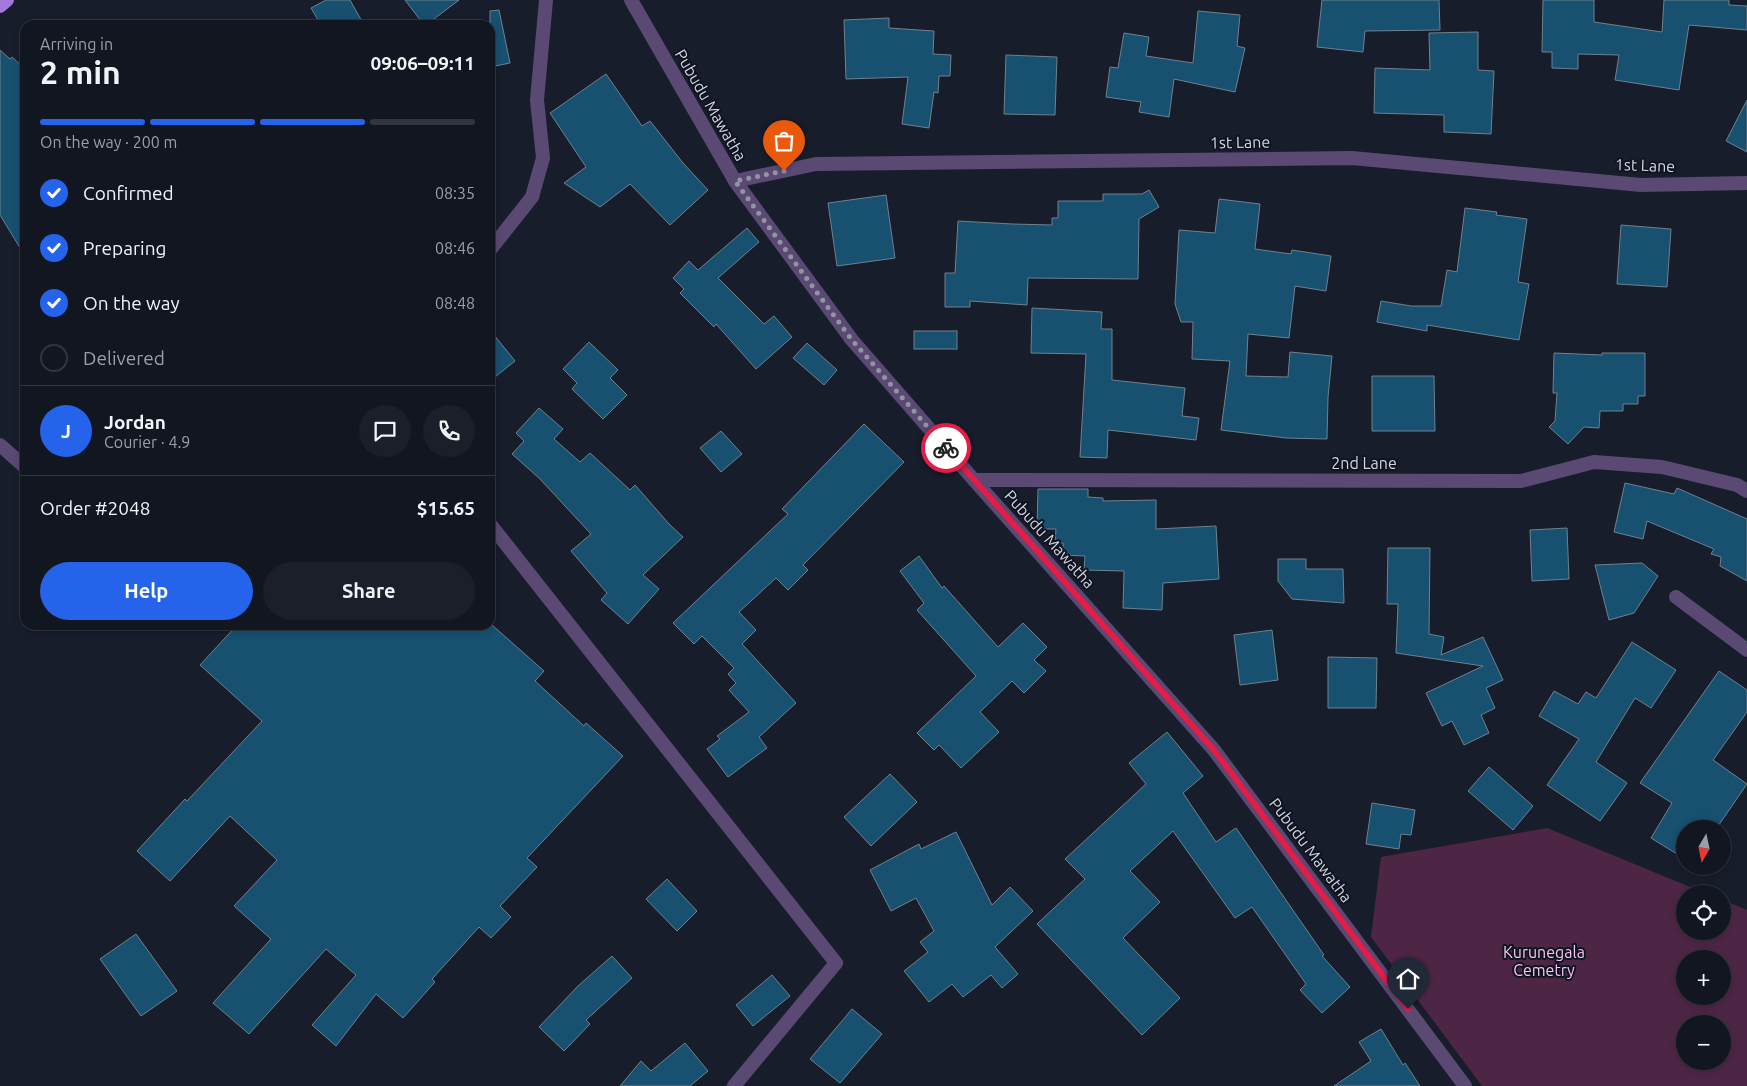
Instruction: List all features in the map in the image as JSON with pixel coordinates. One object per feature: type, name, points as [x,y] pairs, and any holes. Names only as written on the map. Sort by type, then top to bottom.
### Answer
[{"type":"highway","points":[[0,6],[7,0]]},
{"type":"street","points":[[495,244],[532,197],[543,158],[537,100],[546,0]]},
{"type":"street","name":"Pubudu Mawatha","points":[[631,0],[735,181],[852,340],[1214,750],[1465,1086]]},
{"type":"street","name":"1st Lane","points":[[735,181],[816,164],[1352,158],[1641,185],[1747,183]]},
{"type":"street","points":[[0,444],[20,462]]},
{"type":"street","name":"2nd Lane","points":[[974,480],[1521,481],[1594,462],[1662,467],[1737,485],[1747,491]]},
{"type":"street","points":[[495,530],[836,963],[734,1086]]},
{"type":"street","points":[[1676,597],[1747,650]]},
{"type":"green space","name":"Kurunegala Cemetry","points":[[1547,828],[1685,885],[1676,885],[1676,940],[1731,940],[1731,903],[1747,910],[1747,1086],[1482,1086],[1371,937],[1381,857]]},
{"type":"building","points":[[326,0],[350,0],[361,20],[318,20],[311,8]]},
{"type":"building","points":[[405,0],[459,0],[433,20],[420,20]]},
{"type":"building","points":[[1322,0],[1439,0],[1440,30],[1365,31],[1363,52],[1317,47]]},
{"type":"building","points":[[1543,0],[1594,0],[1594,22],[1662,32],[1664,0],[1729,0],[1729,5],[1747,6],[1747,30],[1689,25],[1679,90],[1615,80],[1619,55],[1578,54],[1578,69],[1552,68],[1552,52],[1542,52]]},
{"type":"building","points":[[499,10],[510,63],[495,66],[495,20],[490,20],[490,11]]},
{"type":"building","points":[[1198,11],[1240,15],[1237,46],[1245,48],[1235,92],[1174,79],[1169,117],[1139,112],[1141,102],[1106,97],[1110,67],[1118,68],[1124,33],[1149,37],[1146,56],[1193,63]]},
{"type":"building","points":[[889,18],[889,28],[934,31],[933,54],[951,55],[950,76],[939,76],[938,93],[934,92],[929,128],[902,124],[908,77],[846,79],[844,20]]},
{"type":"building","points":[[1478,32],[1478,70],[1494,71],[1491,134],[1444,132],[1444,115],[1374,113],[1375,68],[1430,70],[1429,33]]},
{"type":"building","points":[[0,50],[20,64],[20,248],[0,215]]},
{"type":"building","points":[[1006,55],[1057,57],[1055,115],[1004,114]]},
{"type":"building","points":[[606,74],[642,126],[650,121],[683,163],[708,190],[670,225],[630,184],[600,207],[564,183],[586,167],[550,113]]},
{"type":"building","points":[[1747,100],[1747,152],[1726,141]]},
{"type":"building","points":[[1149,190],[1159,207],[1139,219],[1138,279],[1028,278],[1027,305],[970,301],[970,307],[945,307],[945,273],[955,273],[958,221],[1052,225],[1052,218],[1058,218],[1058,201],[1103,201],[1103,194],[1142,194]]},
{"type":"building","points":[[886,195],[895,258],[837,266],[828,203]]},
{"type":"building","points":[[1219,199],[1260,204],[1255,249],[1291,254],[1292,250],[1331,256],[1326,291],[1295,286],[1289,338],[1248,334],[1246,376],[1288,377],[1290,352],[1332,356],[1328,397],[1327,439],[1286,438],[1221,430],[1230,361],[1192,359],[1193,322],[1181,322],[1175,304],[1179,230],[1215,233]]},
{"type":"building","points":[[1465,208],[1497,212],[1496,215],[1527,219],[1518,282],[1529,284],[1519,340],[1427,325],[1427,331],[1377,322],[1381,301],[1411,306],[1441,306],[1447,270],[1457,272]]},
{"type":"building","points":[[1621,225],[1671,229],[1667,287],[1617,284]]},
{"type":"building","points":[[747,228],[759,242],[718,278],[764,324],[774,316],[792,337],[756,369],[716,324],[714,327],[680,293],[684,289],[673,278],[689,261],[698,270]]},
{"type":"building","points":[[1032,308],[1102,312],[1101,329],[1112,329],[1112,380],[1185,388],[1182,416],[1199,418],[1196,440],[1108,430],[1107,458],[1080,457],[1086,354],[1031,353]]},
{"type":"building","points":[[914,331],[957,331],[957,349],[914,349]]},
{"type":"building","points":[[495,336],[515,361],[495,377]]},
{"type":"building","points":[[589,342],[618,370],[610,378],[627,395],[603,419],[572,389],[577,383],[563,369]]},
{"type":"building","points":[[807,343],[837,370],[824,385],[793,358]]},
{"type":"building","points":[[1554,353],[1602,355],[1602,353],[1645,353],[1645,396],[1638,396],[1638,404],[1623,404],[1623,411],[1600,411],[1599,428],[1584,427],[1568,444],[1549,427],[1555,421],[1557,393],[1553,393]]},
{"type":"building","points":[[1372,376],[1434,376],[1435,431],[1372,431]]},
{"type":"building","points":[[539,408],[563,429],[554,439],[580,462],[590,453],[630,490],[635,485],[683,537],[643,575],[659,589],[628,624],[601,600],[607,593],[571,551],[591,534],[540,479],[512,454],[524,441],[516,433]]},
{"type":"building","points":[[864,424],[904,462],[803,565],[808,570],[788,590],[776,578],[739,612],[756,630],[742,644],[796,703],[759,737],[767,748],[728,777],[707,749],[720,739],[717,736],[749,712],[729,690],[736,683],[728,674],[734,668],[702,636],[694,644],[673,623],[788,514],[782,509]]},
{"type":"building","points":[[721,431],[742,454],[721,472],[700,448]]},
{"type":"building","points":[[1625,483],[1674,494],[1677,488],[1747,519],[1747,581],[1720,566],[1721,557],[1711,554],[1714,549],[1647,521],[1643,539],[1614,532]]},
{"type":"building","points":[[1038,489],[1088,489],[1088,497],[1103,498],[1103,501],[1156,500],[1156,529],[1216,526],[1219,579],[1163,583],[1162,610],[1123,608],[1124,571],[1084,570],[1085,556],[1063,555],[1063,543],[1055,543],[1056,529],[1037,529]]},
{"type":"building","points":[[1567,528],[1569,579],[1532,581],[1530,530]]},
{"type":"building","points":[[1388,548],[1430,548],[1429,634],[1444,637],[1441,655],[1483,637],[1503,680],[1486,688],[1495,708],[1481,715],[1489,733],[1464,745],[1452,721],[1442,726],[1426,693],[1483,666],[1396,653],[1398,604],[1387,604]]},
{"type":"building","points":[[919,556],[942,588],[944,586],[998,647],[1023,623],[1047,647],[1034,660],[1046,671],[1024,693],[1012,681],[980,712],[999,732],[961,768],[939,745],[934,750],[917,733],[976,676],[917,610],[924,603],[900,571]]},
{"type":"building","points":[[1278,559],[1306,559],[1306,569],[1343,569],[1344,603],[1292,599],[1278,581]]},
{"type":"building","points":[[1642,563],[1658,576],[1634,613],[1609,620],[1595,565]]},
{"type":"building","points":[[495,628],[544,671],[535,681],[584,726],[586,723],[623,756],[527,858],[537,867],[500,906],[511,917],[491,938],[479,927],[432,979],[435,982],[403,1018],[376,994],[336,1046],[312,1025],[356,975],[326,949],[249,1034],[213,1003],[271,939],[234,906],[277,860],[230,816],[170,881],[137,851],[262,721],[200,665],[232,630],[495,630]]},
{"type":"building","points":[[1272,630],[1278,680],[1240,685],[1234,635]]},
{"type":"building","points":[[1632,642],[1676,670],[1651,708],[1635,698],[1596,762],[1627,783],[1600,821],[1547,785],[1579,739],[1539,716],[1554,691],[1578,704],[1586,692],[1596,698]]},
{"type":"building","points":[[1328,657],[1377,658],[1376,708],[1328,708]]},
{"type":"building","points":[[1719,671],[1747,690],[1747,712],[1713,760],[1747,784],[1722,820],[1676,820],[1676,853],[1651,838],[1672,803],[1640,783]]},
{"type":"building","points":[[1167,732],[1203,776],[1183,793],[1216,842],[1236,828],[1324,955],[1322,956],[1350,987],[1322,1013],[1300,990],[1306,984],[1252,907],[1235,918],[1173,831],[1130,871],[1160,902],[1123,938],[1180,998],[1142,1035],[1037,924],[1085,879],[1065,859],[1146,784],[1129,763]]},
{"type":"building","points":[[1489,767],[1533,806],[1513,830],[1468,791]]},
{"type":"building","points":[[890,774],[917,802],[871,846],[844,817]]},
{"type":"building","points":[[1372,803],[1415,810],[1411,835],[1401,834],[1399,849],[1366,844]]},
{"type":"building","points":[[956,832],[992,905],[1010,887],[1033,911],[995,947],[1018,974],[1002,988],[991,975],[963,997],[952,984],[929,1002],[904,971],[928,952],[920,942],[934,931],[916,898],[891,911],[870,870],[919,844],[921,849]]},
{"type":"building","points":[[667,879],[697,911],[677,931],[646,899]]},
{"type":"building","points":[[136,934],[177,991],[141,1016],[100,959]]},
{"type":"building","points":[[612,956],[632,978],[586,1020],[590,1024],[564,1051],[539,1027],[578,986]]},
{"type":"building","points":[[772,975],[790,996],[753,1026],[736,1005]]},
{"type":"building","points":[[852,1009],[882,1034],[840,1083],[810,1059]]},
{"type":"building","points":[[1381,1029],[1403,1065],[1405,1063],[1420,1086],[1334,1086],[1371,1061],[1359,1042]]},
{"type":"building","points":[[685,1043],[708,1071],[690,1086],[620,1086],[641,1061],[651,1071]]},
{"type":"way so far","points":[[784,171],[735,181],[852,340],[946,448]]},
{"type":"route","points":[[946,448],[1214,750],[1408,1009]]}]
